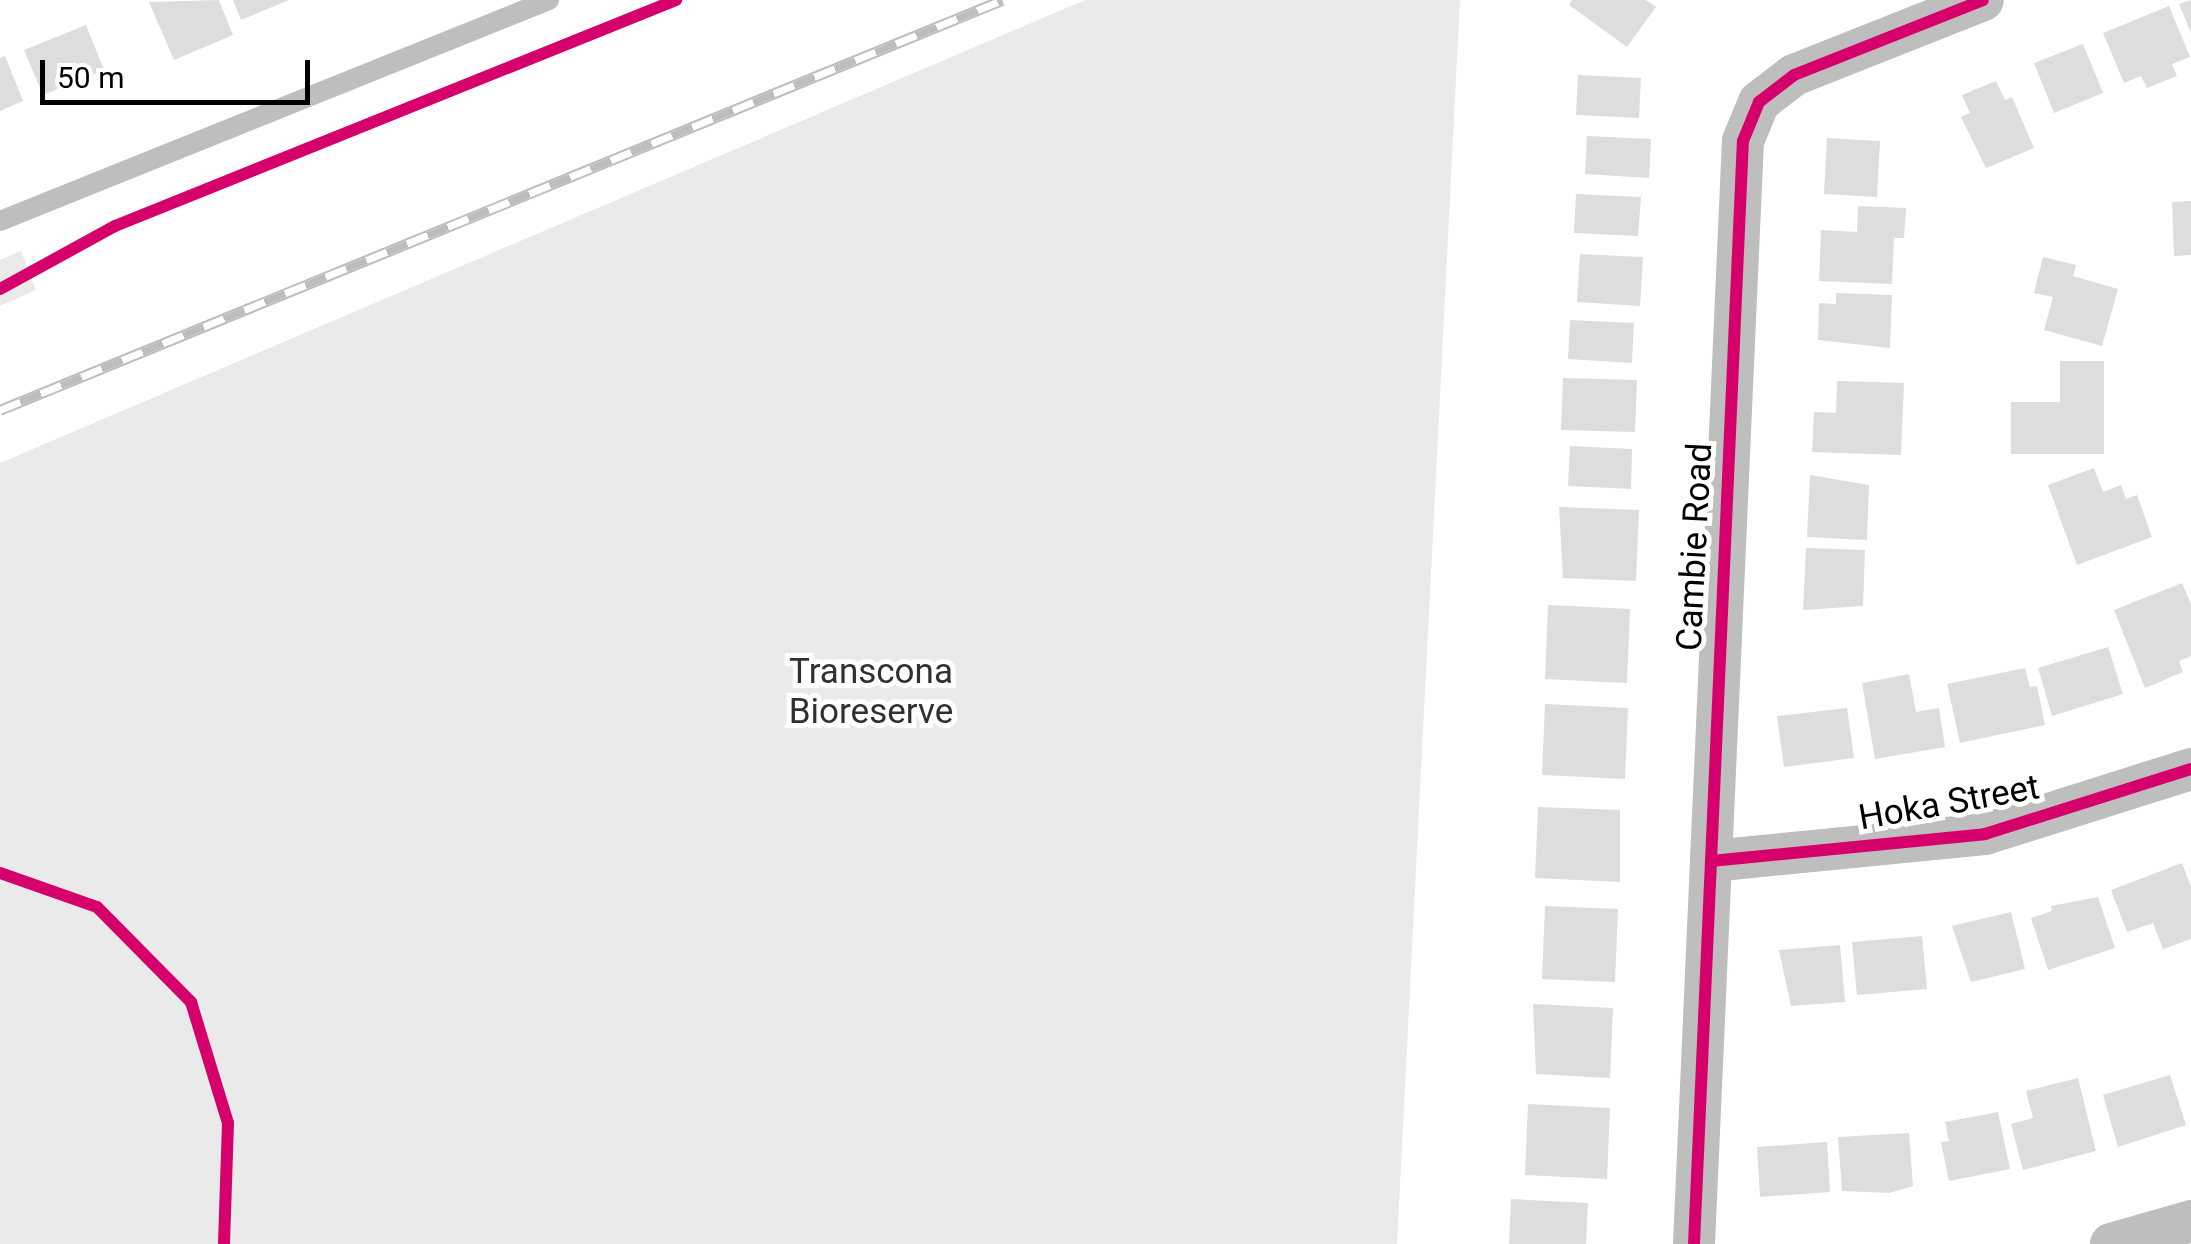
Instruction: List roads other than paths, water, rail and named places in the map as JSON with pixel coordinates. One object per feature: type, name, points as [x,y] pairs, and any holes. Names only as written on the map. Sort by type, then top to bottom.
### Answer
[{"type":"street","name":"Cambie Road","points":[[1694,1244],[1743,141],[1759,102],[1794,76],[1982,0]]},
{"type":"street","name":"Hoka Street","points":[[1712,861],[1985,834],[2191,769]]},
{"type":"street","points":[[2110,1244],[2191,1221]]},
{"type":"lane","points":[[0,220],[549,0]]},
{"type":"railway","points":[[0,410],[1002,0]]},
{"type":"park label","name":"Transcona Bioreserve","points":[[871,692]]}]
